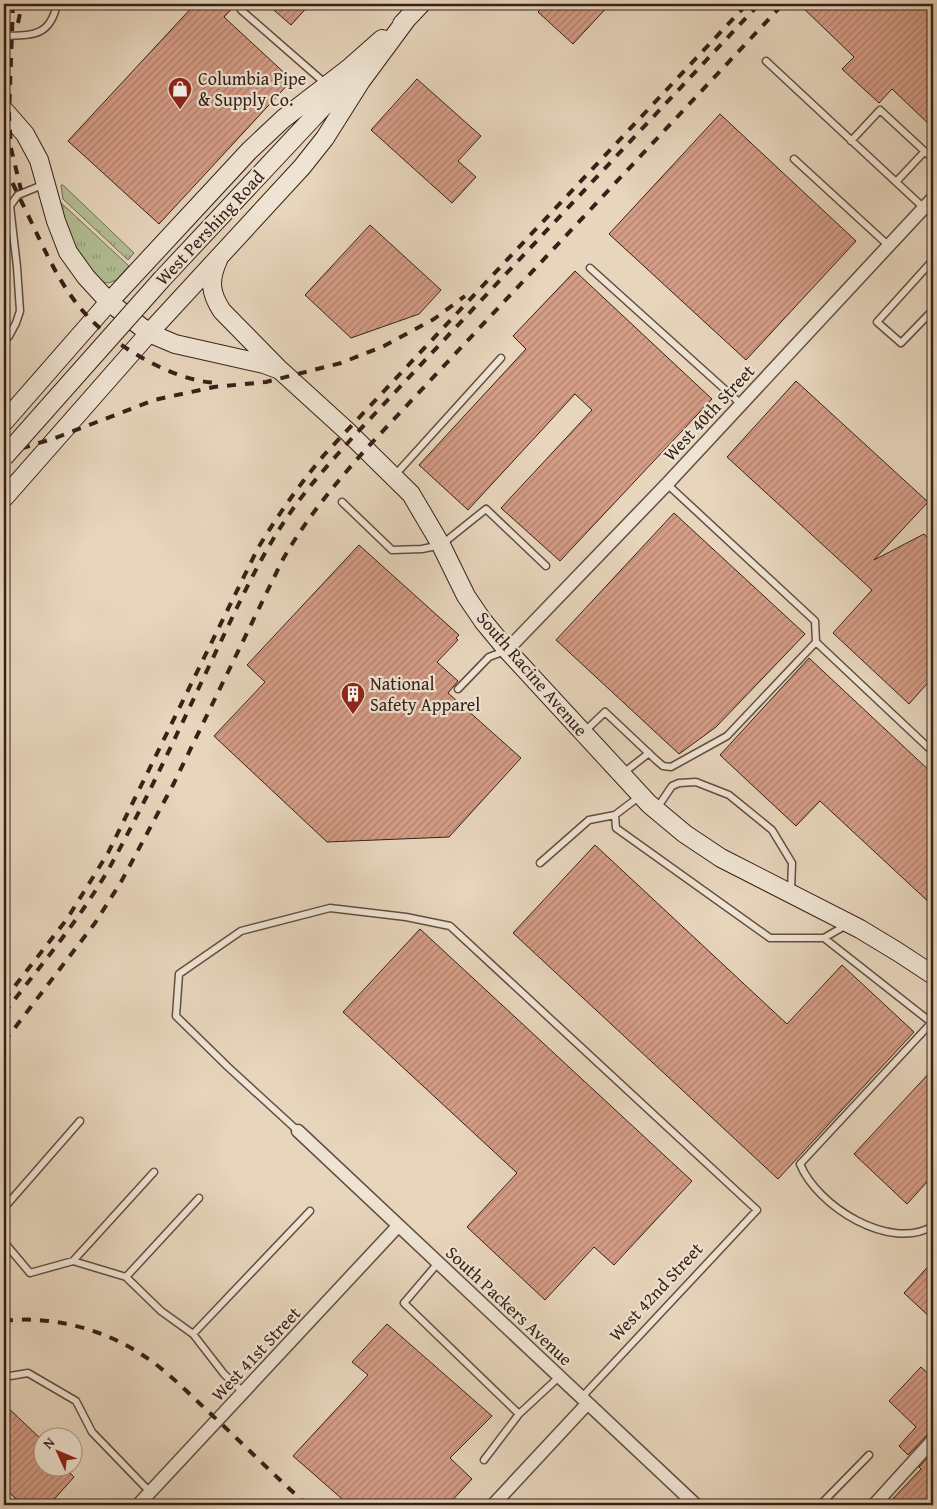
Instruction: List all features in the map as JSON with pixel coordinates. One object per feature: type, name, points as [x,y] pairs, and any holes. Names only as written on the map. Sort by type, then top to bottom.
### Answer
[{"type":"main road","points":[[4,422],[109,302],[249,151],[283,119],[327,85],[415,10]]},
{"type":"main road","points":[[4,498],[149,333],[302,167],[325,138],[361,80],[415,10]]},
{"type":"main road","name":"West Pershing Road","points":[[4,457],[162,279],[415,10]]},
{"type":"main road","name":"South Racine Avenue","points":[[4,110],[29,142],[39,160],[56,220],[68,252],[86,277],[109,302],[149,333],[175,344],[264,364],[280,370],[411,494],[441,544],[466,596],[507,650],[655,809],[685,834],[721,858],[849,924],[933,975]]},
{"type":"main road","points":[[220,256],[212,273],[215,301],[222,311],[280,370]]},
{"type":"street","name":"West 40th Street","points":[[507,650],[667,484],[930,202]]},
{"type":"street","name":"South Packers Avenue","points":[[298,1131],[584,1401],[682,1500],[696,1505]]},
{"type":"street","name":"West 41st Street","points":[[138,1505],[398,1226]]},
{"type":"street","name":"West 42nd Street","points":[[493,1505],[584,1401]]},
{"type":"street","points":[[874,1505],[933,1440]]},
{"type":"lane","points":[[4,36],[32,35],[42,31],[55,14],[57,4]]},
{"type":"lane","points":[[241,10],[327,85]]},
{"type":"lane","points":[[766,61],[896,182],[930,202]]},
{"type":"lane","points":[[851,141],[880,110],[933,159]]},
{"type":"lane","points":[[896,182],[925,151]]},
{"type":"lane","points":[[794,159],[889,246]]},
{"type":"lane","points":[[10,206],[18,195],[46,183]]},
{"type":"lane","points":[[4,200],[10,206],[20,311],[16,324],[4,341]]},
{"type":"lane","points":[[4,233],[12,228]]},
{"type":"lane","points":[[933,260],[877,322],[902,343],[933,310]]},
{"type":"lane","points":[[590,268],[741,404]]},
{"type":"lane","points":[[394,476],[501,358]]},
{"type":"lane","points":[[667,484],[815,621],[816,642],[933,752]]},
{"type":"lane","points":[[342,502],[392,550],[422,549],[441,544],[486,509],[546,566]]},
{"type":"lane","points":[[583,733],[605,712],[663,766],[670,767],[727,736],[816,642]]},
{"type":"lane","points":[[458,689],[489,657],[507,650]]},
{"type":"lane","points":[[622,775],[649,753]]},
{"type":"lane","points":[[655,809],[672,786],[679,783],[696,782],[729,795],[772,830],[792,863],[791,894]]},
{"type":"lane","points":[[540,863],[589,820],[615,815],[641,795]]},
{"type":"lane","points":[[615,815],[616,828],[770,938],[824,938],[849,924]]},
{"type":"lane","name":"West 42nd Street","points":[[298,1131],[176,1016],[178,974],[241,930],[330,908],[406,917],[450,926],[757,1210],[584,1401]]},
{"type":"lane","points":[[824,938],[932,1022],[800,1164],[804,1176],[826,1199],[849,1217],[873,1228],[899,1234],[924,1231],[933,1226]]},
{"type":"lane","points":[[4,1208],[80,1121]]},
{"type":"lane","points":[[73,1261],[154,1172]]},
{"type":"lane","points":[[126,1276],[199,1198]]},
{"type":"lane","points":[[193,1334],[310,1211]]},
{"type":"lane","points":[[4,1242],[30,1273],[73,1261],[126,1276],[161,1311],[193,1334],[224,1374],[244,1392]]},
{"type":"lane","points":[[438,1263],[404,1303],[519,1414]]},
{"type":"lane","points":[[4,1377],[28,1373],[76,1401],[92,1432],[150,1492]]},
{"type":"lane","points":[[484,1460],[519,1414],[559,1377]]},
{"type":"lane","points":[[820,1505],[869,1455]]},
{"type":"green space","points":[[61,185],[134,253],[128,260],[63,199]]},
{"type":"green space","points":[[57,199],[129,266],[116,280],[109,283],[101,282],[79,261]]},
{"type":"building","name":"Columbia Pipe & Supply Co.","points":[[195,4],[236,4],[224,17],[292,80],[159,224],[68,141]]},
{"type":"building","name":"Columbia Pipe & Supply Co.","points":[[267,4],[310,4],[291,25]]},
{"type":"building","points":[[546,4],[610,4],[573,44],[538,12]]},
{"type":"building","points":[[799,4],[933,4],[933,128],[892,89],[879,103],[842,69],[854,57]]},
{"type":"building","points":[[417,79],[481,136],[458,161],[476,177],[452,203],[371,130]]},
{"type":"building","points":[[720,114],[856,241],[746,360],[609,234]]},
{"type":"building","points":[[370,225],[441,290],[419,314],[351,338],[305,295]]},
{"type":"building","points":[[575,271],[712,399],[560,561],[501,508],[592,410],[575,394],[468,510],[419,465],[526,349],[513,336]]},
{"type":"building","points":[[796,381],[928,502],[874,560],[924,534],[933,543],[933,677],[909,704],[833,633],[872,590],[727,457]]},
{"type":"building","points":[[674,513],[805,634],[716,727],[679,754],[556,640]]},
{"type":"building","name":"National Safety Apparel","points":[[359,545],[459,635],[456,638],[458,640],[437,662],[458,681],[448,693],[521,758],[449,837],[327,842],[214,736],[265,682],[247,665]]},
{"type":"building","points":[[809,658],[933,774],[933,906],[820,801],[796,826],[720,755]]},
{"type":"building","points":[[595,845],[787,1024],[842,965],[914,1032],[778,1179],[513,933]]},
{"type":"building","points":[[420,929],[692,1181],[614,1265],[594,1247],[545,1300],[467,1227],[517,1173],[343,1012]]},
{"type":"building","points":[[933,1069],[933,1188],[927,1182],[907,1204],[854,1154]]},
{"type":"building","points":[[933,1261],[933,1320],[904,1293]]},
{"type":"building","points":[[387,1324],[492,1416],[450,1458],[472,1479],[448,1505],[349,1505],[293,1456],[368,1375],[352,1362]]},
{"type":"building","points":[[921,1367],[933,1378],[933,1432],[927,1435],[908,1455],[899,1446],[916,1427],[889,1401]]},
{"type":"building","points":[[4,1404],[32,1431],[32,1476],[74,1477],[49,1505],[23,1505],[4,1488]]},
{"type":"building","points":[[933,1452],[933,1505],[887,1505],[921,1469],[919,1467]]},
{"type":"railway","points":[[13,4],[9,115],[11,148],[21,190]]},
{"type":"railway","points":[[18,23],[22,4]]},
{"type":"railway","points":[[4,1000],[67,919],[108,853],[258,548],[297,489],[324,455],[747,4]]},
{"type":"railway","points":[[4,1013],[74,922],[112,863],[155,780],[251,579],[275,536],[300,499],[353,437],[759,4]]},
{"type":"railway","points":[[4,1042],[95,923],[121,882],[173,785],[282,561],[300,531],[321,503],[366,449],[783,4]]},
{"type":"railway","points":[[4,167],[61,281],[87,315],[122,346],[146,360],[190,378],[218,383]]},
{"type":"railway","points":[[4,454],[58,437],[154,400],[214,387],[266,382],[341,363],[384,346],[434,319],[465,296]]},
{"type":"railway","points":[[4,1321],[39,1320],[76,1326],[110,1337],[141,1354],[178,1384],[307,1505]]},
{"type":"place","name":"Columbia Pipe & Supply Co.","points":[[180,110]]},
{"type":"place","name":"National Safety Apparel","points":[[353,715]]}]
